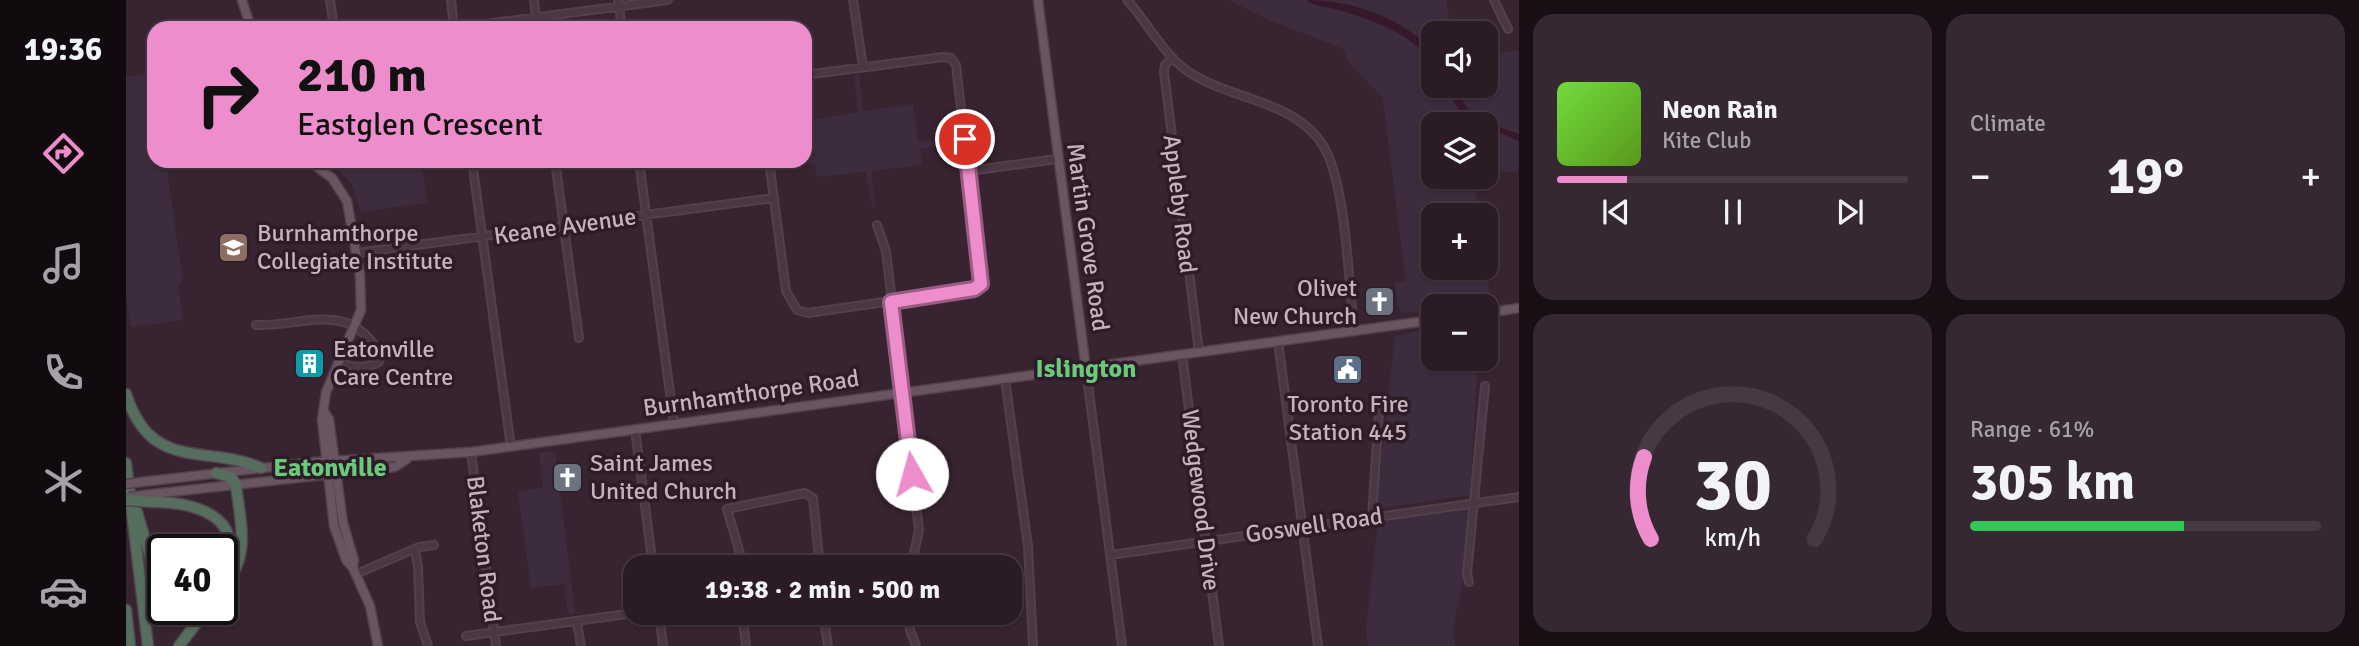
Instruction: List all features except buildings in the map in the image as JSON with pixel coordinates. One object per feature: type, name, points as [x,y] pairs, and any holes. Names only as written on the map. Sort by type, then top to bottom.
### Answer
[{"type":"highway","points":[[126,394],[142,425],[163,444],[186,454],[246,461],[261,468]]},
{"type":"highway","points":[[126,463],[148,646]]},
{"type":"highway","points":[[216,474],[232,478],[236,485],[242,554],[238,564]]},
{"type":"highway","points":[[127,481],[147,547]]},
{"type":"highway","points":[[126,499],[152,498],[195,507],[219,520],[225,534]]},
{"type":"highway","points":[[126,610],[130,646]]},
{"type":"highway","points":[[179,646],[195,625]]},
{"type":"main road","points":[[242,0],[249,21]]},
{"type":"main road","name":"Martin Grove Road","points":[[1038,0],[1086,369]]},
{"type":"main road","points":[[318,168],[344,194],[350,209],[362,306],[326,395],[330,462],[327,474],[334,526],[346,561],[354,571],[370,606],[378,646]]},
{"type":"main road","points":[[1498,311],[1519,308]]},
{"type":"main road","name":"Burnhamthorpe Road","points":[[127,481],[150,481],[394,455],[407,459],[471,452],[1421,322]]},
{"type":"main road","name":"Burnhamthorpe Road","points":[[152,498],[236,485],[395,467],[407,459]]},
{"type":"main road","points":[[330,462],[337,473],[343,523],[354,559],[354,571]]},
{"type":"street","points":[[330,0],[333,21]]},
{"type":"street","points":[[451,0],[454,21]]},
{"type":"street","points":[[534,0],[537,18]]},
{"type":"street","points":[[512,21],[619,3],[668,0]]},
{"type":"street","points":[[853,0],[863,67]]},
{"type":"street","points":[[1128,0],[1172,58],[1188,71],[1277,110],[1305,126],[1323,145],[1333,167],[1354,331]]},
{"type":"street","points":[[1494,0],[1508,29]]},
{"type":"street","points":[[619,3],[621,21]]},
{"type":"street","points":[[770,168],[786,291],[797,310],[808,313],[891,302],[974,289],[981,284],[956,65],[951,58],[812,74]]},
{"type":"street","name":"Appleby Road","points":[[1172,58],[1164,65],[1164,72],[1199,352]]},
{"type":"street","points":[[969,171],[1057,159]]},
{"type":"street","points":[[472,168],[511,447]]},
{"type":"street","points":[[556,168],[579,338]]},
{"type":"street","points":[[640,168],[674,423]]},
{"type":"street","name":"Keane Avenue","points":[[356,253],[774,198]]},
{"type":"street","points":[[877,225],[886,251],[919,530],[914,555]]},
{"type":"street","points":[[256,325],[327,317],[355,327],[378,350],[380,360],[375,365],[353,368],[339,362]]},
{"type":"street","points":[[1278,341],[1318,646]]},
{"type":"street","name":"Wedgewood Drive","points":[[1182,354],[1219,646]]},
{"type":"street","name":"Martin Grove Road","points":[[1086,369],[1122,646]]},
{"type":"street","points":[[1005,379],[1028,546],[1033,646]]},
{"type":"street","points":[[1469,582],[1467,574],[1485,386]]},
{"type":"street","points":[[1372,517],[1379,412]]},
{"type":"street","points":[[635,429],[651,555]]},
{"type":"street","name":"Blaketon Road","points":[[471,452],[496,646]]},
{"type":"street","points":[[740,555],[727,509],[805,493],[813,498],[819,555]]},
{"type":"street","name":"Goswell Road","points":[[1110,555],[1519,497]]},
{"type":"street","points":[[354,571],[434,545]]},
{"type":"street","points":[[415,550],[418,567],[416,593],[420,622],[428,646]]},
{"type":"street","points":[[466,635],[623,615]]},
{"type":"street","points":[[578,622],[581,646]]},
{"type":"street","points":[[661,625],[663,646]]},
{"type":"street","points":[[744,625],[746,646]]},
{"type":"street","points":[[825,625],[828,646]]},
{"type":"street","points":[[912,625],[916,646]]},
{"type":"shaded area","points":[[1230,0],[1446,0],[1449,21],[1421,21],[1421,98],[1498,98],[1498,53],[1519,50],[1519,167],[1516,172],[1498,171],[1498,112],[1421,112],[1421,189],[1476,189],[1477,203],[1421,203],[1421,280],[1488,280],[1490,294],[1421,294],[1421,312],[1400,313],[1394,283],[1406,281],[1383,98],[1349,63],[1343,49]]},
{"type":"shaded area","points":[[1306,0],[1341,3],[1375,13],[1420,39],[1421,50],[1390,29],[1364,18],[1318,6]]},
{"type":"shaded area","points":[[147,74],[147,168],[182,168],[167,170],[183,282],[178,284],[183,320],[131,327],[126,298],[126,77]]},
{"type":"shaded area","points":[[859,74],[863,111],[913,104],[918,142],[958,137],[959,143],[920,149],[922,165],[871,171],[875,207],[872,207],[866,172],[817,177],[815,163],[812,163],[812,156],[815,156],[812,120],[858,112],[854,75]]},
{"type":"shaded area","points":[[1452,98],[1461,98],[1470,112],[1460,112]]},
{"type":"shaded area","points":[[1498,127],[1519,134],[1519,141],[1498,132]]},
{"type":"shaded area","points":[[337,168],[422,168],[427,203],[361,212],[352,184]]},
{"type":"shaded area","points":[[1421,331],[1421,371],[1477,371],[1470,495],[1376,509],[1395,336]]},
{"type":"shaded area","points":[[555,451],[575,613],[568,614],[564,584],[531,588],[518,491],[543,488],[539,453]]},
{"type":"shaded area","points":[[1463,507],[1468,513],[1462,585],[1453,629],[1455,646],[1368,646],[1366,630],[1378,520]]},
{"type":"place","name":"Burnhamthorpe Collegiate Institute","points":[[234,247]]},
{"type":"place","name":"Olivet New Church","points":[[1380,302]]},
{"type":"place","name":"Eatonville Care Centre","points":[[310,363]]},
{"type":"place","name":"Toronto Fire Station 445","points":[[1348,370]]},
{"type":"place","name":"Saint James United Church","points":[[567,477]]},
{"type":"district","name":"Islington","points":[[1086,369]]},
{"type":"district","name":"Eatonville","points":[[330,468]]},
{"type":"route","points":[[912,474],[891,302],[974,289],[981,284],[965,139]]}]
